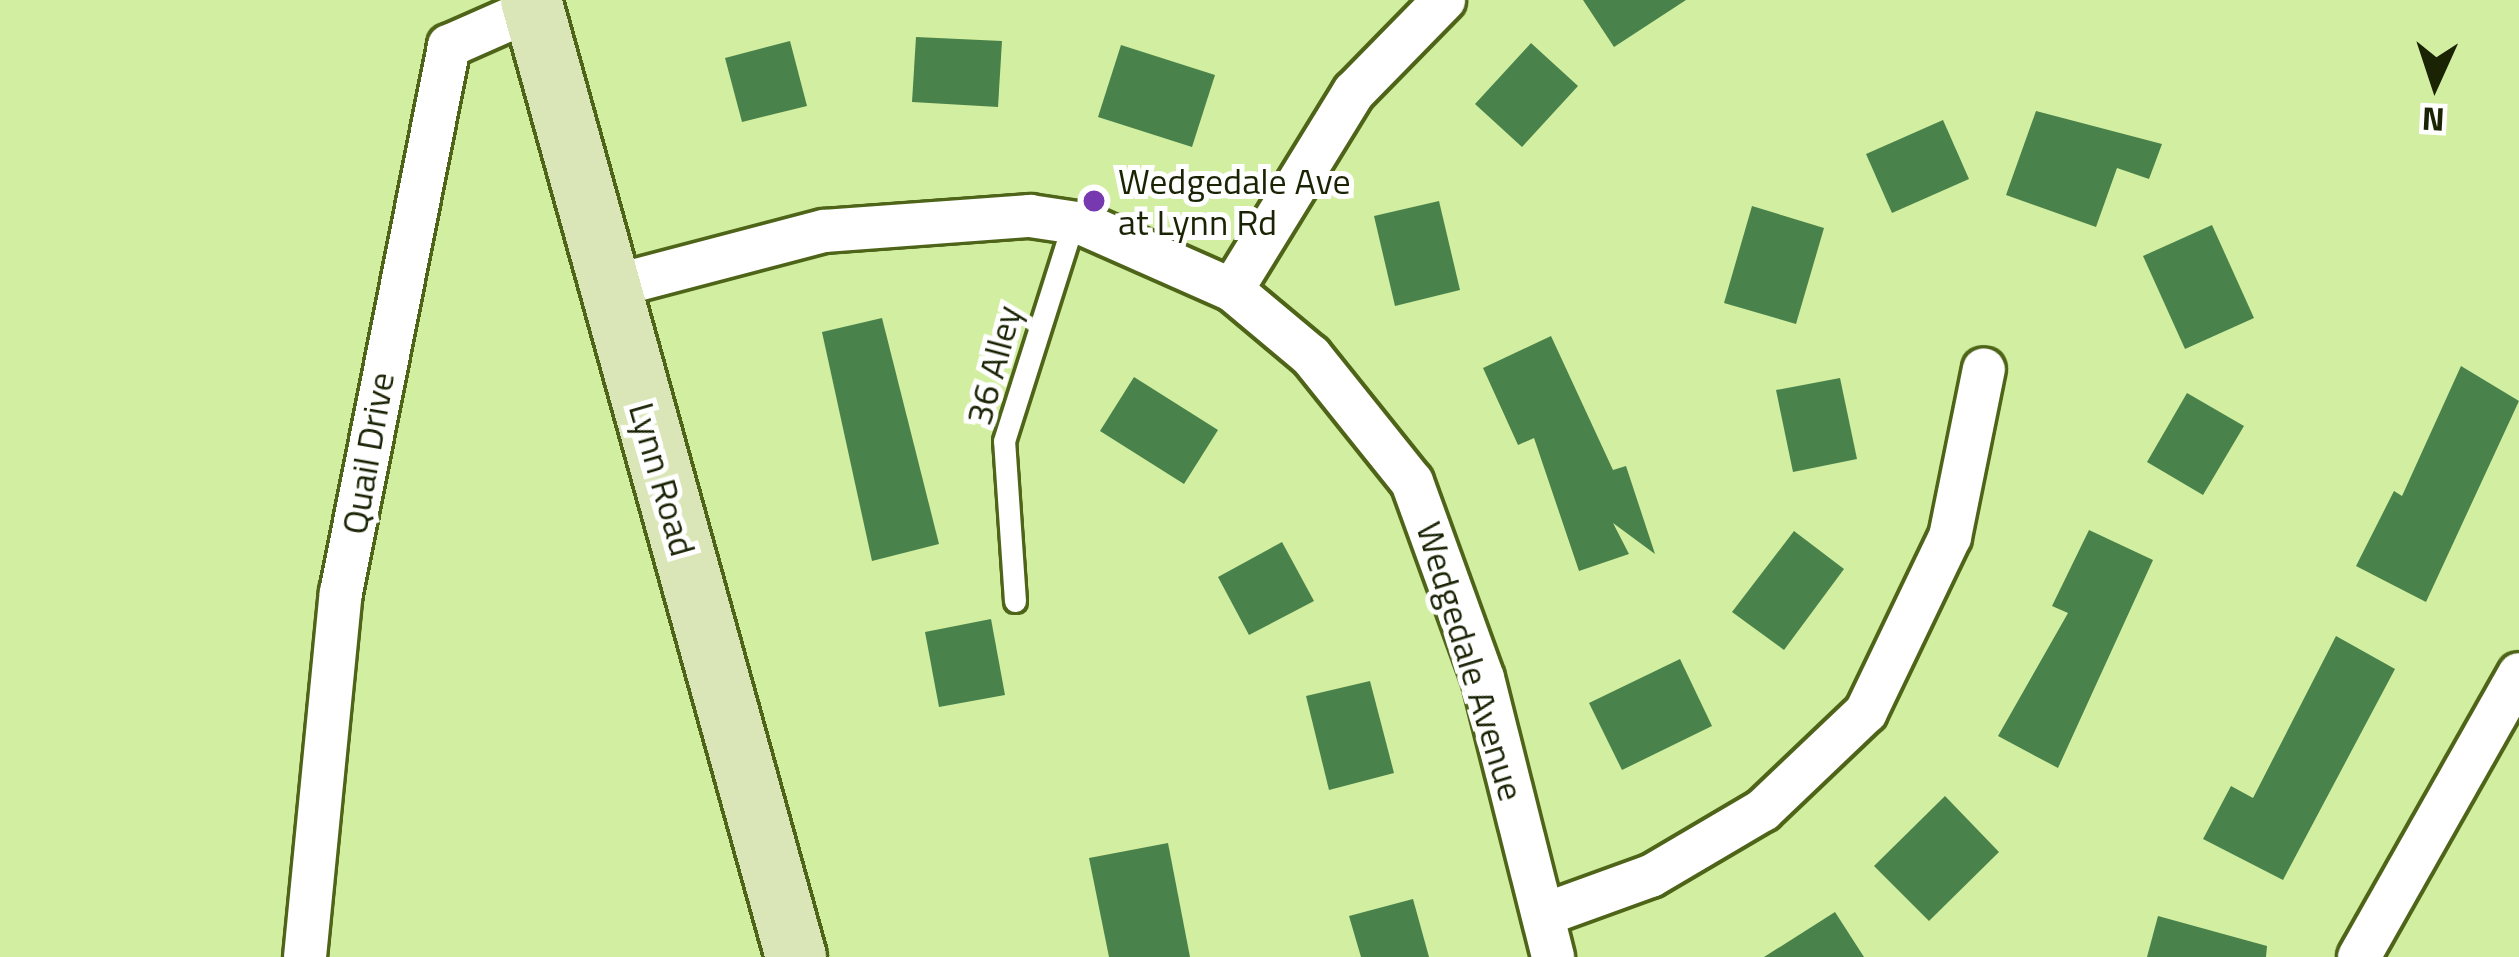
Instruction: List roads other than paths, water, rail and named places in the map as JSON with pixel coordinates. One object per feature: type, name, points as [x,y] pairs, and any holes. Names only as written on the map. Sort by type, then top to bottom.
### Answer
[{"type":"street","points":[[1232,290],[1354,92],[1444,0]]},
{"type":"street","name":"Lynn Road","points":[[532,4],[796,957]]},
{"type":"street","name":"Quail Drive","points":[[305,957],[341,593],[449,46],[532,4]]},
{"type":"street","name":"Wedgedale Avenue","points":[[610,287],[824,231],[983,217],[1073,223],[1232,290],[1311,356],[1412,482],[1483,678],[1552,957]]},
{"type":"street","points":[[1543,915],[1651,876],[1763,810],[1866,712],[1951,537],[1984,369]]},
{"type":"street","points":[[2359,957],[2519,674]]},
{"type":"lane","name":"36 Alley","points":[[1015,601],[1004,442],[1073,223]]},
{"type":"place","name":"Wedgedale Ave at Lynn Rd","points":[[1094,201]]}]
